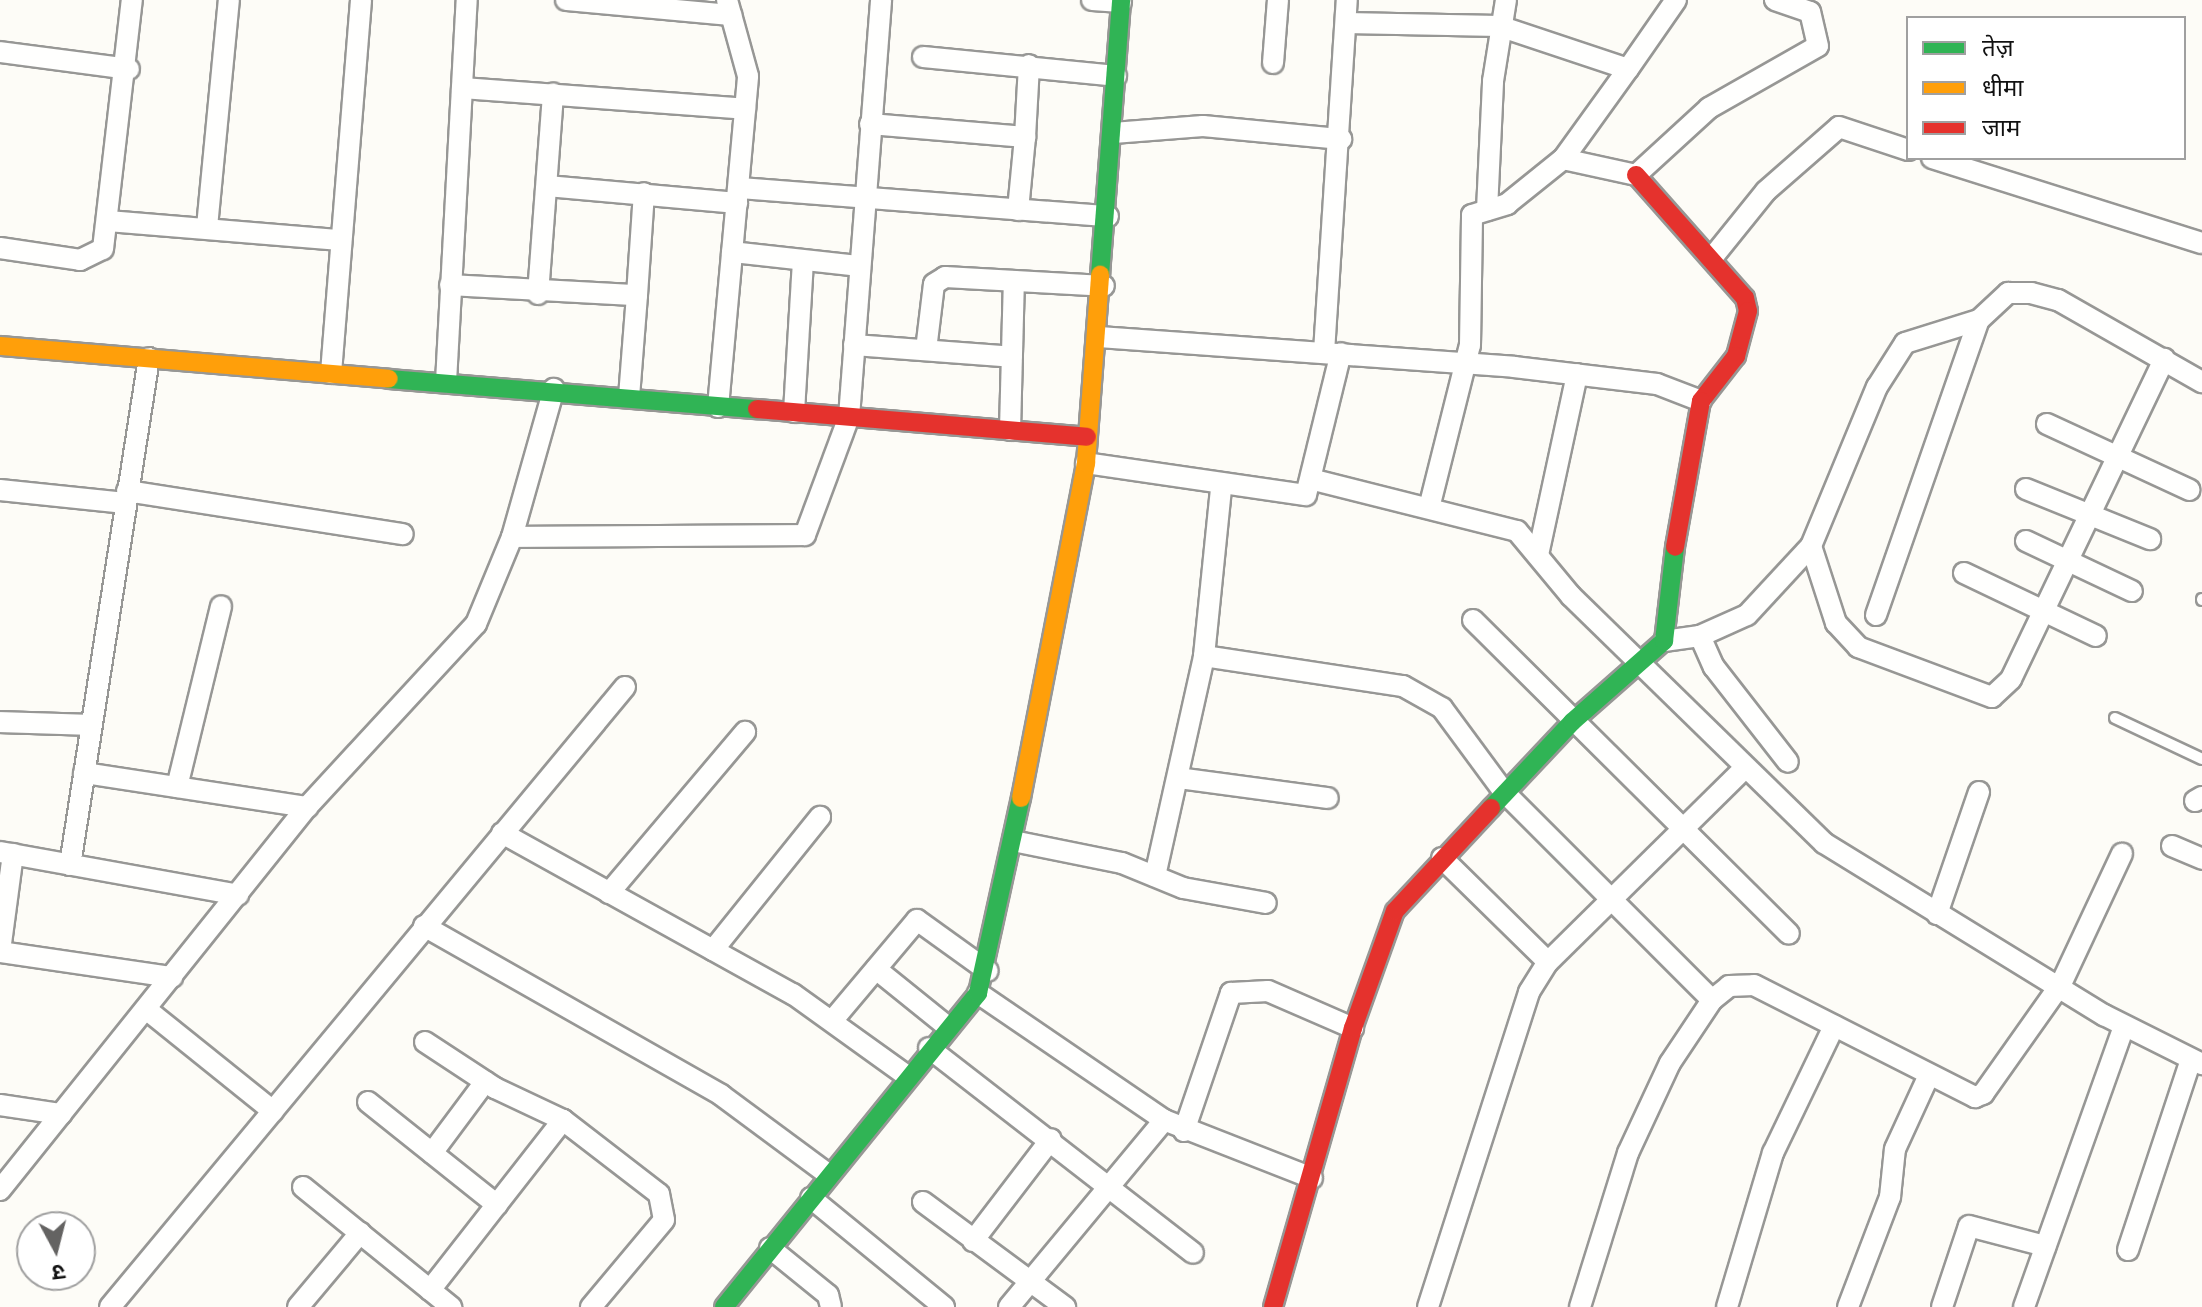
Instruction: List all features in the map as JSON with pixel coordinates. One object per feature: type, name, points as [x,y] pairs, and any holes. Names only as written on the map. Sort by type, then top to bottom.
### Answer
[{"type":"street","points":[[0,248],[93,257],[103,249],[129,69],[132,0]]},
{"type":"street","points":[[207,227],[229,0]]},
{"type":"street","points":[[331,373],[361,0]]},
{"type":"street","points":[[566,0],[729,8],[746,50],[739,196],[718,407]]},
{"type":"street","points":[[512,537],[805,535],[849,417],[881,0]]},
{"type":"street","points":[[724,1307],[929,1048],[978,993],[988,971],[1086,463],[1104,286],[1121,1],[1092,0]]},
{"type":"street","points":[[1273,63],[1278,0]]},
{"type":"street","points":[[1086,463],[1221,488],[1296,497],[1314,480],[1332,353],[1347,0]]},
{"type":"street","points":[[1487,210],[1499,26],[1506,0]]},
{"type":"street","points":[[1430,504],[1465,363],[1472,215],[1507,204],[1563,159],[1676,0]]},
{"type":"street","points":[[446,382],[464,1]]},
{"type":"street","points":[[1636,175],[1709,108],[1818,46],[1817,21],[1785,2]]},
{"type":"street","points":[[1346,23],[1499,26],[1628,69]]},
{"type":"street","points":[[0,52],[129,69]]},
{"type":"street","points":[[923,57],[1029,65],[1116,76]]},
{"type":"street","points":[[1018,210],[1029,65]]},
{"type":"street","points":[[462,88],[745,109]]},
{"type":"street","points":[[538,294],[553,94]]},
{"type":"street","points":[[870,124],[1025,137]]},
{"type":"street","points":[[1113,133],[1203,126],[1341,139]]},
{"type":"street","points":[[1712,258],[1766,191],[1839,127],[1906,149]]},
{"type":"street","points":[[1563,159],[1636,175],[1745,298],[1748,330],[1701,401],[1684,466],[1664,641]]},
{"type":"street","points":[[1938,160],[2202,243]]},
{"type":"street","points":[[547,186],[644,193],[864,198],[1108,216]]},
{"type":"street","points":[[629,397],[644,193]]},
{"type":"street","points":[[108,221],[340,240]]},
{"type":"street","points":[[732,252],[859,266]]},
{"type":"street","points":[[794,412],[803,261]]},
{"type":"street","points":[[926,350],[938,279],[1104,286]]},
{"type":"street","points":[[1010,430],[1014,281]]},
{"type":"street","points":[[450,285],[538,294],[637,295]]},
{"type":"street","points":[[1273,1307],[1353,1028],[1395,911],[1572,722],[1638,662],[1664,641],[1700,636],[1747,615],[1811,546],[1891,362],[1905,343],[1979,320],[2008,293],[2031,293],[2164,359],[2202,382]]},
{"type":"street","points":[[1876,615],[1979,320]]},
{"type":"street","points":[[1099,337],[1577,374],[1657,384],[1701,401]]},
{"type":"street","points":[[854,345],[1012,357]]},
{"type":"street","points":[[0,346],[554,389],[718,407],[1087,437]]},
{"type":"street","points":[[70,865],[149,358]]},
{"type":"street","points":[[1811,546],[1836,623],[1858,647],[1980,697],[1992,697],[2011,679],[2041,610],[2164,359]]},
{"type":"street","points":[[1538,555],[1577,374]]},
{"type":"street","points":[[0,1190],[307,807],[476,624],[512,537],[554,389]]},
{"type":"street","points":[[2047,424],[2190,490]]},
{"type":"street","points":[[1314,480],[1430,504],[1506,525],[1743,770],[1824,843],[1937,914],[2061,984],[2124,1026],[2197,1061],[2128,1250]]},
{"type":"street","points":[[1155,876],[1204,656],[1221,488]]},
{"type":"street","points":[[2026,489],[2150,539]]},
{"type":"street","points":[[0,490],[126,497],[403,534]]},
{"type":"street","points":[[2026,541],[2132,591]]},
{"type":"street","points":[[1964,573],[2096,636]]},
{"type":"street","points":[[177,787],[221,606]]},
{"type":"street","points":[[1473,620],[1683,834],[1789,934]]},
{"type":"street","points":[[1700,636],[1714,667],[1788,762]]},
{"type":"street","points":[[1204,656],[1415,691],[1442,708],[1504,792],[1712,1000]]},
{"type":"street","points":[[110,1307],[625,687]]},
{"type":"street","points":[[0,722],[91,725]]},
{"type":"street","points":[[609,893],[745,732]]},
{"type":"street","points":[[1428,1307],[1509,1045],[1548,962],[1683,834],[1743,770]]},
{"type":"street","points":[[84,773],[307,807]]},
{"type":"street","points":[[1178,778],[1328,798]]},
{"type":"street","points":[[1937,914],[1979,792]]},
{"type":"street","points":[[713,950],[820,817]]},
{"type":"street","points":[[502,833],[713,950],[832,1021],[907,1076]]},
{"type":"street","points":[[1013,841],[1266,903]]},
{"type":"street","points":[[2172,846],[2202,859]]},
{"type":"street","points":[[172,977],[0,952],[6,853],[238,895]]},
{"type":"street","points":[[1580,1307],[1628,1153],[1670,1063],[1712,1000],[1729,986],[1754,985],[1929,1075],[1983,1094],[2061,984],[2122,854]]},
{"type":"street","points":[[1442,858],[1548,962]]},
{"type":"street","points":[[832,1021],[917,920],[988,971]]},
{"type":"street","points":[[424,926],[721,1095],[829,1175]]},
{"type":"street","points":[[876,969],[948,1027]]},
{"type":"street","points":[[1184,1131],[1231,993],[1268,991],[1353,1028]]},
{"type":"street","points":[[978,993],[1164,1120],[1184,1131],[1312,1178]]},
{"type":"street","points":[[146,1009],[273,1111]]},
{"type":"street","points":[[1727,1307],[1773,1153],[1834,1026]]},
{"type":"street","points":[[2024,1307],[2124,1026]]},
{"type":"street","points":[[425,1042],[485,1082],[563,1120],[647,1184],[664,1207],[664,1220],[591,1307]]},
{"type":"street","points":[[929,1048],[1109,1184],[1193,1253]]},
{"type":"street","points":[[1848,1307],[1890,1197],[1895,1149],[1929,1075]]},
{"type":"street","points":[[432,1153],[485,1082]]},
{"type":"street","points":[[368,1102],[497,1205]]},
{"type":"street","points":[[0,1106],[61,1114]]},
{"type":"street","points":[[430,1290],[563,1120]]},
{"type":"street","points":[[1009,1307],[1164,1120]]},
{"type":"street","points":[[973,1241],[1051,1139]]},
{"type":"street","points":[[303,1187],[451,1307]]},
{"type":"street","points":[[811,1198],[944,1307]]},
{"type":"street","points":[[923,1202],[1028,1284],[1065,1307]]},
{"type":"street","points":[[1942,1307],[1969,1226],[2045,1246]]},
{"type":"street","points":[[298,1307],[360,1233]]},
{"type":"street","points":[[770,1248],[828,1295],[831,1307]]},
{"type":"lane","points":[[2115,718],[2202,759]]},
{"type":"traffic: fast","points":[[1100,275],[1121,0]]},
{"type":"traffic: fast","points":[[389,379],[757,409]]},
{"type":"traffic: fast","points":[[1491,808],[1572,722],[1664,641],[1675,547]]},
{"type":"traffic: fast","points":[[724,1307],[978,993],[1021,798]]},
{"type":"traffic: slow","points":[[1021,798],[1086,463],[1100,275]]},
{"type":"traffic: slow","points":[[0,346],[389,379]]},
{"type":"traffic: jam","points":[[1636,175],[1745,298],[1748,311],[1736,356],[1701,401],[1675,547]]},
{"type":"traffic: jam","points":[[757,409],[1087,437]]},
{"type":"traffic: jam","points":[[1273,1307],[1353,1028],[1395,911],[1491,808]]}]
